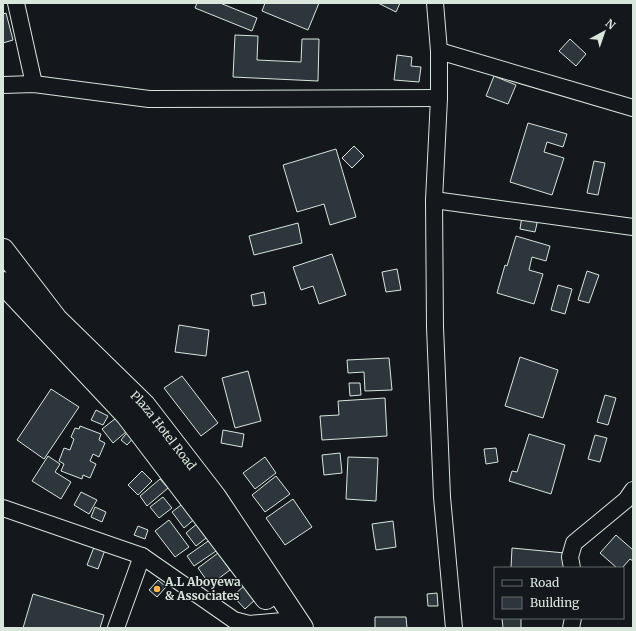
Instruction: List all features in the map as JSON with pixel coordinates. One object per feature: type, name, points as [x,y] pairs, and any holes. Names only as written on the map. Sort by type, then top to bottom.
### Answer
[{"type":"main road","name":"Plaza Hotel Road","points":[[3,250],[56,319],[144,405],[215,497],[291,626]]},
{"type":"main road","name":"Plaza Hotel Road","points":[[3,284],[127,415],[291,626]]},
{"type":"street","points":[[16,3],[34,84]]},
{"type":"street","points":[[435,3],[439,51],[439,98],[434,200],[435,327],[442,497],[454,628]]},
{"type":"street","points":[[439,51],[633,108]]},
{"type":"street","points":[[3,85],[34,84],[149,99],[439,98]]},
{"type":"street","points":[[434,200],[633,227]]},
{"type":"street","points":[[572,567],[570,557],[574,543],[626,500],[633,490]]},
{"type":"street","points":[[3,508],[142,556],[234,620],[249,624],[291,626]]},
{"type":"street","points":[[116,628],[142,556]]},
{"type":"building","points":[[197,3],[220,3],[257,18],[252,31],[195,8]]},
{"type":"building","points":[[265,3],[319,3],[308,30],[262,11]]},
{"type":"building","points":[[378,3],[400,3],[396,12]]},
{"type":"building","points":[[6,13],[13,40],[3,43],[3,14]]},
{"type":"building","points":[[235,35],[258,36],[257,60],[301,62],[302,39],[319,39],[318,81],[233,77]]},
{"type":"building","points":[[570,39],[586,54],[576,66],[559,51]]},
{"type":"building","points":[[397,55],[412,57],[411,66],[421,67],[419,82],[394,80]]},
{"type":"building","points":[[494,76],[516,85],[508,104],[486,96]]},
{"type":"building","points":[[528,123],[567,134],[563,147],[547,142],[544,152],[564,158],[552,195],[510,182]]},
{"type":"building","points":[[354,146],[364,156],[352,168],[342,158]]},
{"type":"building","points":[[336,149],[356,217],[330,225],[324,204],[297,212],[283,165]]},
{"type":"building","points":[[594,161],[605,163],[598,195],[587,193]]},
{"type":"building","points":[[522,216],[538,219],[535,232],[520,229]]},
{"type":"building","points":[[298,223],[302,243],[254,255],[249,236]]},
{"type":"building","points":[[516,236],[550,246],[546,261],[532,257],[529,270],[543,274],[534,304],[497,293],[505,265],[507,266]]},
{"type":"building","points":[[332,254],[346,295],[319,304],[313,286],[301,290],[293,267]]},
{"type":"building","points":[[397,269],[401,290],[386,292],[382,272]]},
{"type":"building","points":[[587,271],[599,275],[589,303],[578,300]]},
{"type":"building","points":[[558,285],[572,289],[565,314],[551,310]]},
{"type":"building","points":[[264,292],[266,304],[253,306],[251,295]]},
{"type":"building","points":[[179,325],[209,330],[206,356],[175,352]]},
{"type":"building","points":[[520,357],[558,370],[543,418],[505,406]]},
{"type":"building","points":[[389,358],[392,390],[365,391],[364,372],[348,373],[347,360]]},
{"type":"building","points":[[248,371],[261,421],[235,428],[222,378]]},
{"type":"building","points":[[182,376],[218,423],[201,436],[164,388]]},
{"type":"building","points":[[349,383],[360,383],[361,395],[350,396]]},
{"type":"building","points":[[51,389],[79,407],[44,459],[17,440]]},
{"type":"building","points":[[605,395],[616,398],[608,425],[597,422]]},
{"type":"building","points":[[385,398],[387,436],[322,440],[320,416],[339,415],[338,401]]},
{"type":"building","points":[[96,410],[108,416],[103,425],[91,420]]},
{"type":"building","points":[[116,418],[127,431],[113,443],[102,429]]},
{"type":"building","points":[[80,426],[101,434],[99,440],[105,443],[99,457],[93,454],[90,461],[96,464],[90,478],[83,475],[82,479],[61,471],[64,464],[59,461],[64,448],[70,450],[74,439],[71,437],[75,428],[79,429]]},
{"type":"building","points":[[129,430],[136,435],[127,445],[121,440]]},
{"type":"building","points":[[223,430],[244,434],[242,447],[221,443]]},
{"type":"building","points":[[529,434],[565,445],[551,494],[509,481],[512,471],[517,472]]},
{"type":"building","points":[[595,435],[607,438],[600,462],[588,459]]},
{"type":"building","points":[[496,448],[498,462],[486,464],[484,449]]},
{"type":"building","points":[[340,453],[342,473],[324,475],[322,455]]},
{"type":"building","points":[[48,456],[60,464],[55,472],[71,482],[61,499],[32,481]]},
{"type":"building","points":[[265,457],[276,473],[255,489],[243,473]]},
{"type":"building","points":[[348,457],[378,458],[376,501],[346,499]]},
{"type":"building","points":[[142,471],[152,481],[138,495],[128,485]]},
{"type":"building","points":[[276,476],[290,494],[265,512],[252,495]]},
{"type":"building","points":[[160,479],[168,488],[147,506],[140,496]]},
{"type":"building","points":[[81,492],[97,500],[89,514],[74,505]]},
{"type":"building","points":[[163,497],[172,508],[159,518],[150,507]]},
{"type":"building","points":[[293,499],[312,527],[285,545],[266,518]]},
{"type":"building","points":[[185,502],[197,517],[184,528],[172,512]]},
{"type":"building","points":[[95,507],[106,512],[102,522],[91,517]]},
{"type":"building","points":[[169,520],[189,547],[175,557],[155,531]]},
{"type":"building","points":[[393,521],[396,547],[376,550],[372,524]]},
{"type":"building","points":[[199,522],[210,535],[196,546],[186,533]]},
{"type":"building","points":[[138,526],[148,530],[145,539],[134,535]]},
{"type":"building","points":[[616,535],[633,550],[633,561],[630,559],[623,567],[616,567],[600,553]]},
{"type":"building","points":[[211,539],[219,549],[194,566],[187,556]]},
{"type":"building","points":[[94,547],[105,550],[98,569],[87,565]]},
{"type":"building","points":[[512,548],[565,553],[564,567],[511,567]]},
{"type":"building","points":[[218,553],[230,570],[210,585],[198,568]]},
{"type":"building","name":"A.L Aboyewa & Associates","points":[[158,580],[166,587],[157,597],[149,590]]},
{"type":"building","points":[[245,585],[257,598],[245,609],[233,596]]},
{"type":"building","points":[[437,593],[438,606],[428,606],[427,594]]},
{"type":"building","points":[[33,594],[104,615],[100,628],[23,628]]},
{"type":"building","points":[[375,617],[406,617],[407,628],[375,628]]},
{"type":"building","points":[[502,619],[521,619],[521,628],[503,628]]},
{"type":"place","name":"A.L Aboyewa & Associates","points":[[157,589]]}]
